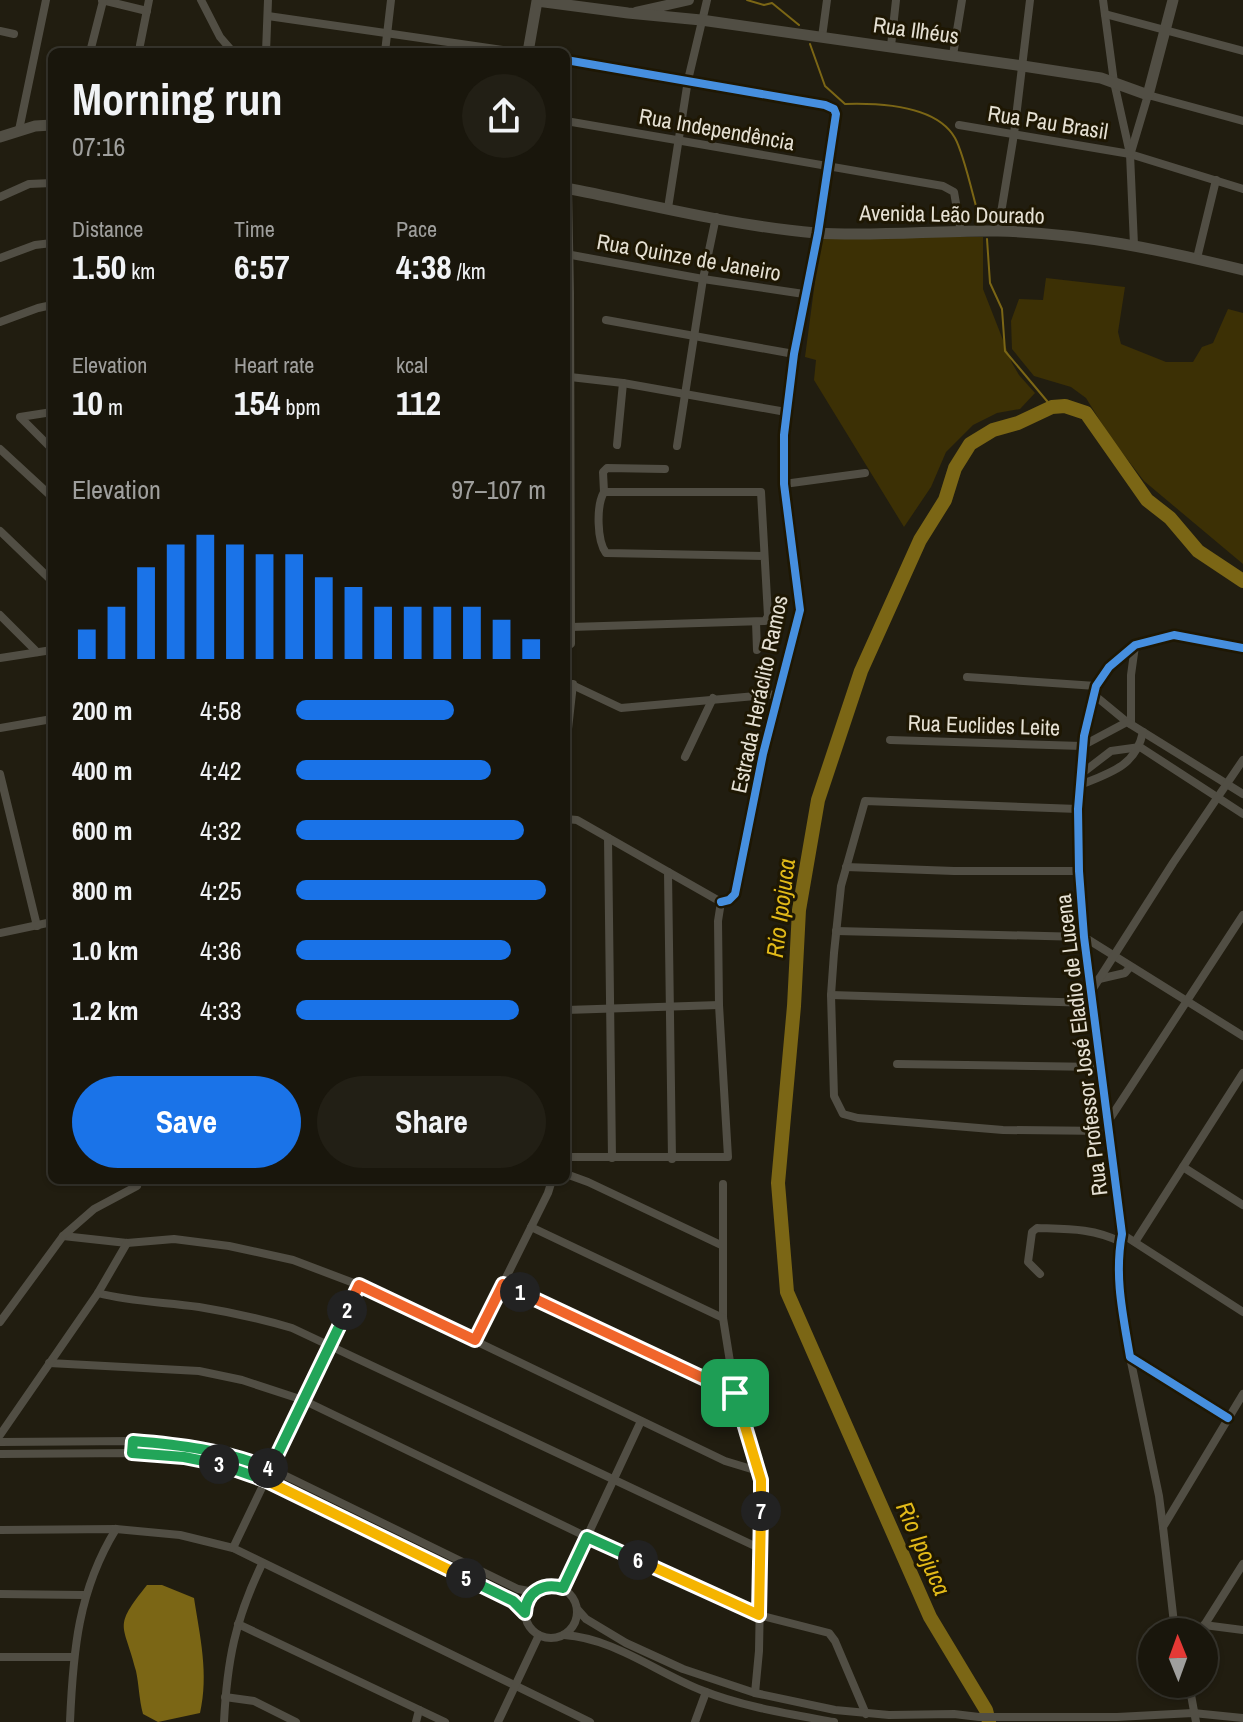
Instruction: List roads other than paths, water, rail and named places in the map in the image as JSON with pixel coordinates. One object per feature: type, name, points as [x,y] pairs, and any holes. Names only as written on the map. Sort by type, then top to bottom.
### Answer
[{"type":"main road","points":[[529,48],[537,0]]},
{"type":"main road","name":"Rua Ilhéus","points":[[537,0],[953,55],[1114,82],[1148,95]]},
{"type":"main road","points":[[1148,95],[1173,0]]},
{"type":"main road","points":[[0,137],[19,130],[48,126]]},
{"type":"main road","name":"Avenida Leão Dourado","points":[[570,188],[716,217],[818,233],[998,231],[1066,236],[1134,245],[1243,270]]},
{"type":"street","points":[[19,130],[46,0]]},
{"type":"street","points":[[91,48],[102,0],[147,11]]},
{"type":"street","points":[[140,45],[149,0]]},
{"type":"street","points":[[201,0],[220,37],[230,48]]},
{"type":"street","points":[[266,48],[268,0]]},
{"type":"street","points":[[385,48],[391,0]]},
{"type":"street","points":[[530,0],[537,0]]},
{"type":"street","points":[[628,13],[689,0]]},
{"type":"street","points":[[668,208],[688,80],[707,0]]},
{"type":"street","points":[[822,37],[827,0]]},
{"type":"street","points":[[891,46],[896,0]]},
{"type":"street","points":[[953,55],[962,0]]},
{"type":"street","points":[[998,231],[1014,134],[1030,0]]},
{"type":"street","points":[[1103,0],[1114,82],[1130,154],[1134,245]]},
{"type":"street","points":[[1105,14],[1243,51]]},
{"type":"street","points":[[268,16],[490,48]]},
{"type":"street","points":[[0,31],[14,34]]},
{"type":"street","points":[[570,61],[688,80]]},
{"type":"street","name":"Estrada Heráclito Ramos","points":[[688,80],[834,109],[836,114],[786,412],[784,484],[800,599],[735,894],[721,902]]},
{"type":"street","points":[[1130,154],[1148,95],[1243,121]]},
{"type":"street","name":"Rua Independência","points":[[570,122],[943,186],[954,192],[961,232]]},
{"type":"street","name":"Rua Pau Brasil","points":[[959,125],[1130,154],[1243,189]]},
{"type":"street","points":[[1197,258],[1216,180]]},
{"type":"street","points":[[0,197],[29,184],[48,183]]},
{"type":"street","points":[[677,446],[693,336],[716,217]]},
{"type":"street","points":[[0,258],[48,243]]},
{"type":"street","name":"Rua Quinze de Janeiro","points":[[570,254],[804,294]]},
{"type":"street","points":[[0,322],[48,306]]},
{"type":"street","points":[[606,320],[794,354]]},
{"type":"street","points":[[570,373],[786,412]]},
{"type":"street","points":[[617,445],[623,383]]},
{"type":"street","points":[[48,412],[25,415],[20,419],[48,445]]},
{"type":"street","points":[[0,449],[48,493]]},
{"type":"street","points":[[665,469],[607,468],[603,472],[604,492],[599,504],[602,547],[606,553],[764,556]]},
{"type":"street","points":[[784,484],[865,473]]},
{"type":"street","points":[[571,627],[756,622],[765,621],[768,616],[763,496],[759,491],[604,492]]},
{"type":"street","points":[[0,531],[48,577]]},
{"type":"street","points":[[570,614],[570,644]]},
{"type":"street","points":[[0,615],[37,652]]},
{"type":"street","points":[[756,622],[757,650]]},
{"type":"street","name":"Rua Professor José Eladio de Lucena","points":[[1173,1618],[1159,1496],[1130,1357],[1118,1278],[1121,1238],[1084,937],[1079,871],[1078,809],[1082,746],[1095,690],[1109,667],[1135,645],[1174,635],[1243,648]]},
{"type":"street","points":[[1129,723],[1135,645]]},
{"type":"street","points":[[0,658],[48,651]]},
{"type":"street","name":"Rua Euclides Leite","points":[[967,677],[1095,690]]},
{"type":"street","points":[[570,683],[621,708],[778,694]]},
{"type":"street","points":[[1095,690],[1129,723],[1243,794]]},
{"type":"street","points":[[685,757],[713,698]]},
{"type":"street","points":[[0,728],[48,720]]},
{"type":"street","name":"Rua Euclides Leite","points":[[890,740],[1082,746],[1129,723]]},
{"type":"street","points":[[1080,785],[1121,769],[1140,747],[1143,732]]},
{"type":"street","points":[[1081,774],[1111,751],[1140,747],[1243,814]]},
{"type":"street","points":[[1091,991],[1243,760]]},
{"type":"street","points":[[0,774],[37,926]]},
{"type":"street","points":[[1078,809],[865,801],[841,886],[836,931],[831,995],[834,1096],[843,1114],[871,1119],[1003,1130],[1109,1131]]},
{"type":"street","points":[[570,819],[577,820],[721,902],[718,921],[719,1005],[728,1157],[570,1157]]},
{"type":"street","points":[[608,838],[612,1158]]},
{"type":"street","points":[[846,867],[1079,871]]},
{"type":"street","points":[[668,872],[672,1159]]},
{"type":"street","name":"Rua Professor José Eladio de Lucena","points":[[1109,1121],[1243,915]]},
{"type":"street","points":[[0,933],[48,923]]},
{"type":"street","points":[[836,931],[1084,937],[1243,1036]]},
{"type":"street","points":[[1099,979],[1125,973],[1130,967]]},
{"type":"street","points":[[831,995],[1093,1003]]},
{"type":"street","points":[[570,1010],[719,1005]]},
{"type":"street","points":[[897,1064],[1100,1067]]},
{"type":"street","points":[[1135,1242],[1243,1073]]},
{"type":"street","points":[[1183,1167],[1243,1205]]},
{"type":"street","points":[[570,1175],[721,1245]]},
{"type":"street","points":[[475,1340],[550,1184]]},
{"type":"street","points":[[723,1184],[723,1318],[735,1393],[762,1489],[759,1651],[755,1693]]},
{"type":"street","points":[[0,1322],[63,1236],[94,1209],[137,1186]]},
{"type":"street","points":[[531,1227],[723,1318]]},
{"type":"street","points":[[1040,1274],[1028,1262],[1032,1232],[1037,1228],[1084,1229],[1135,1242],[1243,1312]]},
{"type":"street","points":[[63,1236],[127,1243],[174,1239],[229,1246],[293,1260],[359,1285],[725,1461],[758,1471]]},
{"type":"street","points":[[0,1435],[98,1293],[127,1243]]},
{"type":"street","points":[[503,1284],[735,1393]]},
{"type":"street","points":[[233,1548],[359,1285]]},
{"type":"street","points":[[98,1293],[125,1300],[197,1307],[247,1316],[292,1328],[759,1548]]},
{"type":"street","points":[[1130,1357],[1228,1418]]},
{"type":"street","points":[[49,1363],[199,1371],[242,1380],[303,1400],[587,1537],[759,1615],[829,1633],[866,1714]]},
{"type":"street","points":[[1163,1527],[1243,1394]]},
{"type":"street","points":[[563,1588],[641,1421]]},
{"type":"street","points":[[132,1453],[133,1441]]},
{"type":"street","points":[[0,1442],[133,1441],[208,1449],[233,1455],[270,1469],[518,1589],[534,1592]]},
{"type":"street","points":[[0,1454],[132,1453],[229,1466],[265,1480],[513,1601],[525,1613]]},
{"type":"street","points":[[70,1722],[73,1657],[84,1595],[104,1548],[116,1529]]},
{"type":"street","points":[[0,1530],[116,1529],[180,1535],[233,1548],[590,1722]]},
{"type":"street","points":[[224,1722],[228,1662],[249,1590],[262,1564]]},
{"type":"street","points":[[1208,1618],[1243,1564]]},
{"type":"street","points":[[564,1635],[573,1627],[578,1610],[576,1601],[563,1588],[551,1585],[534,1592],[527,1602],[525,1613],[527,1622],[539,1635],[547,1638],[564,1635],[587,1637],[706,1692],[834,1722]]},
{"type":"street","points":[[0,1594],[84,1595]]},
{"type":"street","points":[[578,1610],[586,1619],[626,1643],[683,1669],[755,1693],[835,1710],[866,1714],[982,1717],[1243,1718]]},
{"type":"street","points":[[238,1624],[445,1722]]},
{"type":"street","points":[[1218,1629],[1243,1630]]},
{"type":"street","points":[[498,1722],[539,1635]]},
{"type":"street","points":[[0,1657],[73,1657]]},
{"type":"street","points":[[695,1722],[706,1692]]},
{"type":"street","points":[[225,1697],[254,1701],[296,1722]]},
{"type":"street","points":[[1191,1698],[1195,1720]]},
{"type":"street","points":[[416,1722],[419,1710]]},
{"type":"street","points":[[964,1722],[982,1717]]},
{"type":"waterway","points":[[747,0],[764,5],[772,3],[799,25]]},
{"type":"waterway","points":[[810,44],[825,86],[845,104],[905,108],[921,112],[946,127],[962,154],[979,217]]},
{"type":"waterway","points":[[987,239],[990,283],[1002,309],[1005,351],[1052,407]]},
{"type":"waterway","name":"Rio Ipojuca","points":[[989,1722],[986,1710],[930,1617],[787,1292],[778,1183],[799,910],[818,800],[861,671],[920,540],[945,500],[955,468],[970,444],[993,430],[1018,423],[1052,407],[1065,406],[1086,413],[1147,500],[1170,518],[1198,551],[1243,581]]}]
